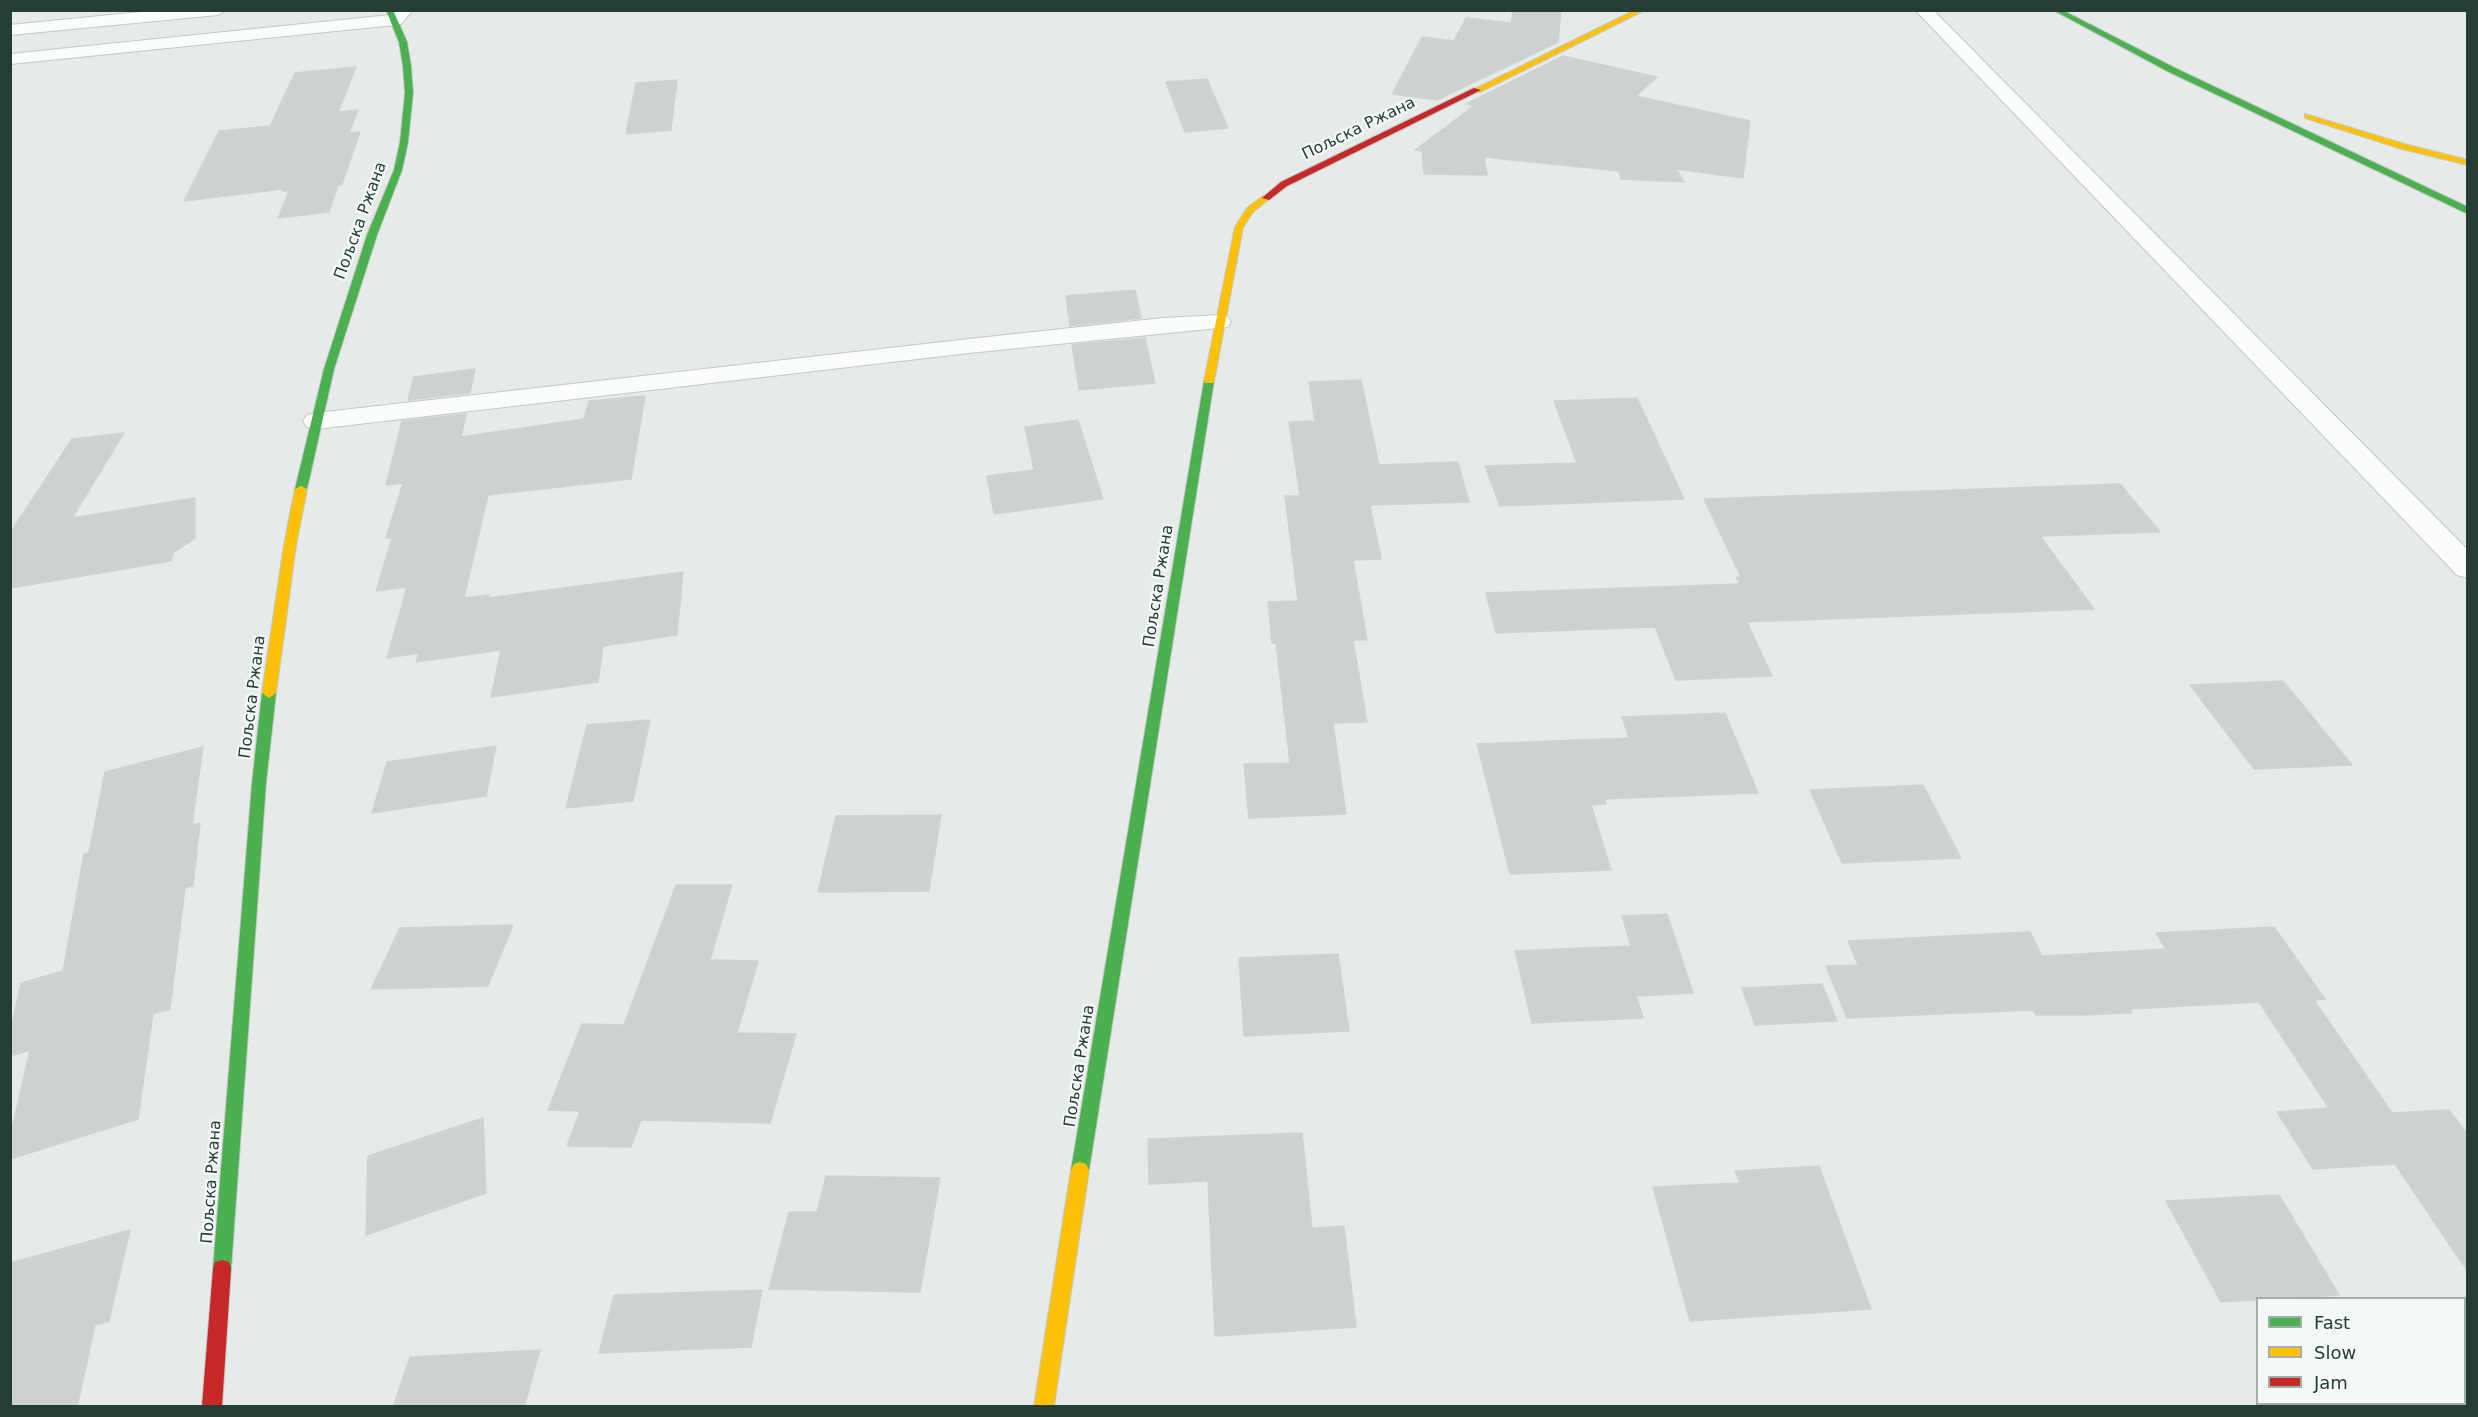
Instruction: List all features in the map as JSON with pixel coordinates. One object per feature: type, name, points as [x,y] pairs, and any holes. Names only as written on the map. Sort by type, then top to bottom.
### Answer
[{"type":"street","points":[[10,30],[218,10]]},
{"type":"street","name":"Пољска Ржана","points":[[1044,1407],[1057,1309],[1219,322],[1239,227],[1250,210],[1284,184],[1642,10]]},
{"type":"street","points":[[1923,10],[2468,568]]},
{"type":"street","points":[[2056,10],[2172,70],[2468,211]]},
{"type":"street","points":[[10,59],[396,14]]},
{"type":"street","name":"Пољска Ржана","points":[[212,1407],[259,783],[273,655],[290,545],[316,421],[350,298],[398,170],[404,142],[409,93],[407,66],[396,14]]},
{"type":"street","points":[[2172,70],[2405,147],[2468,163]]},
{"type":"street","points":[[316,421],[1163,325],[1219,322]]},
{"type":"building","points":[[1513,10],[1561,10],[1558,42],[1437,100],[1392,94],[1422,37],[1454,41],[1466,18],[1511,23]]},
{"type":"building","points":[[1563,56],[1657,77],[1636,96],[1750,121],[1743,178],[1676,169],[1684,182],[1621,179],[1619,171],[1484,157],[1487,175],[1424,174],[1422,151],[1415,150],[1475,105],[1466,104]]},
{"type":"building","points":[[356,67],[338,112],[358,110],[349,133],[360,132],[342,184],[338,185],[329,212],[278,218],[289,191],[282,191],[283,189],[184,201],[219,131],[270,126],[295,73]]},
{"type":"building","points":[[1207,79],[1228,128],[1185,132],[1166,82]]},
{"type":"building","points":[[677,80],[671,130],[626,134],[636,83]]},
{"type":"building","points":[[1135,290],[1141,318],[1070,326],[1066,296]]},
{"type":"building","points":[[1145,338],[1155,383],[1079,390],[1072,345]]},
{"type":"building","points":[[475,369],[470,393],[408,400],[414,377]]},
{"type":"building","points":[[1361,380],[1379,465],[1458,462],[1469,502],[1370,505],[1381,559],[1353,560],[1367,640],[1353,640],[1367,722],[1333,723],[1346,814],[1249,818],[1244,764],[1290,763],[1276,643],[1272,643],[1268,602],[1298,601],[1285,496],[1300,496],[1289,422],[1315,421],[1309,382]]},
{"type":"building","points":[[645,396],[631,479],[488,495],[464,598],[489,595],[488,598],[683,572],[677,635],[603,646],[598,682],[491,697],[501,650],[416,662],[419,653],[387,658],[407,587],[376,591],[392,538],[386,538],[403,483],[386,485],[402,421],[466,414],[461,437],[584,419],[589,401]]},
{"type":"building","points":[[1637,398],[1684,499],[1500,506],[1485,466],[1577,463],[1554,401]]},
{"type":"building","points":[[1078,420],[1103,499],[994,514],[987,476],[1034,470],[1025,427]]},
{"type":"building","points":[[124,433],[72,518],[195,498],[195,538],[173,553],[171,561],[10,588],[10,533],[72,439]]},
{"type":"building","points":[[2120,484],[2160,532],[2040,536],[2094,609],[1747,622],[1772,676],[1676,680],[1655,627],[1496,633],[1486,593],[1740,584],[1736,577],[1741,577],[1704,499]]},
{"type":"building","points":[[2283,681],[2352,765],[2254,769],[2190,685]]},
{"type":"building","points":[[1725,713],[1758,793],[1604,799],[1606,804],[1591,805],[1611,870],[1510,874],[1477,744],[1629,738],[1622,717]]},
{"type":"building","points":[[650,720],[633,801],[566,808],[587,725]]},
{"type":"building","points":[[496,746],[486,796],[372,813],[387,762]]},
{"type":"building","points":[[203,747],[192,825],[200,823],[193,886],[185,888],[170,1009],[153,1014],[138,1119],[10,1159],[10,1138],[30,1050],[10,1056],[10,1033],[21,983],[63,971],[84,854],[89,853],[105,772]]},
{"type":"building","points":[[1923,785],[1961,858],[1842,863],[1810,790]]},
{"type":"building","points":[[941,815],[929,891],[818,892],[836,816]]},
{"type":"building","points":[[676,885],[732,885],[710,960],[758,961],[737,1033],[796,1034],[770,1123],[641,1120],[631,1147],[567,1146],[580,1111],[548,1110],[582,1024],[624,1025]]},
{"type":"building","points":[[1667,914],[1693,993],[1636,996],[1643,1018],[1532,1023],[1515,951],[1631,946],[1622,916]]},
{"type":"building","points":[[513,925],[488,986],[371,989],[400,928]]},
{"type":"building","points":[[2274,927],[2325,999],[2314,1000],[2392,1113],[2449,1110],[2468,1135],[2468,1272],[2395,1164],[2313,1169],[2277,1112],[2329,1108],[2259,1002],[2130,1009],[2132,1013],[2036,1015],[2033,1010],[1847,1018],[1826,966],[1858,965],[1848,941],[2030,932],[2042,956],[2166,949],[2156,933]]},
{"type":"building","points":[[1338,954],[1349,1031],[1244,1036],[1239,958]]},
{"type":"building","points":[[1822,984],[1837,1021],[1755,1025],[1742,988]]},
{"type":"building","points":[[483,1118],[486,1193],[366,1235],[368,1156]]},
{"type":"building","points":[[1302,1133],[1312,1228],[1344,1226],[1356,1327],[1215,1336],[1208,1181],[1149,1184],[1148,1139]]},
{"type":"building","points":[[1819,1166],[1871,1309],[1690,1321],[1653,1187],[1740,1183],[1735,1171]]},
{"type":"building","points":[[826,1176],[940,1178],[920,1292],[769,1289],[789,1212],[817,1212]]},
{"type":"building","points":[[2279,1195],[2339,1295],[2256,1297],[2256,1300],[2221,1302],[2166,1201]]},
{"type":"building","points":[[130,1230],[109,1321],[95,1325],[77,1407],[10,1407],[10,1263]]},
{"type":"building","points":[[762,1290],[751,1347],[599,1353],[614,1295]]},
{"type":"building","points":[[540,1350],[524,1407],[393,1407],[410,1357]]},
{"type":"traffic: fast","points":[[301,489],[329,369],[372,235],[398,170],[404,142],[409,93],[407,66],[403,42],[389,10]]},
{"type":"traffic: fast","points":[[2056,10],[2172,70],[2468,211]]},
{"type":"traffic: fast","points":[[1080,1170],[1209,381]]},
{"type":"traffic: fast","points":[[222,1269],[259,783],[269,693]]},
{"type":"traffic: slow","points":[[1477,90],[1642,10]]},
{"type":"traffic: slow","points":[[2308,116],[2405,147],[2468,163]]},
{"type":"traffic: slow","points":[[1209,381],[1239,227],[1250,210],[1266,198]]},
{"type":"traffic: slow","points":[[269,693],[290,545],[301,489]]},
{"type":"traffic: slow","points":[[1044,1406],[1080,1170]]},
{"type":"traffic: jam","points":[[1266,198],[1284,184],[1477,90]]},
{"type":"traffic: jam","points":[[212,1406],[222,1269]]}]
